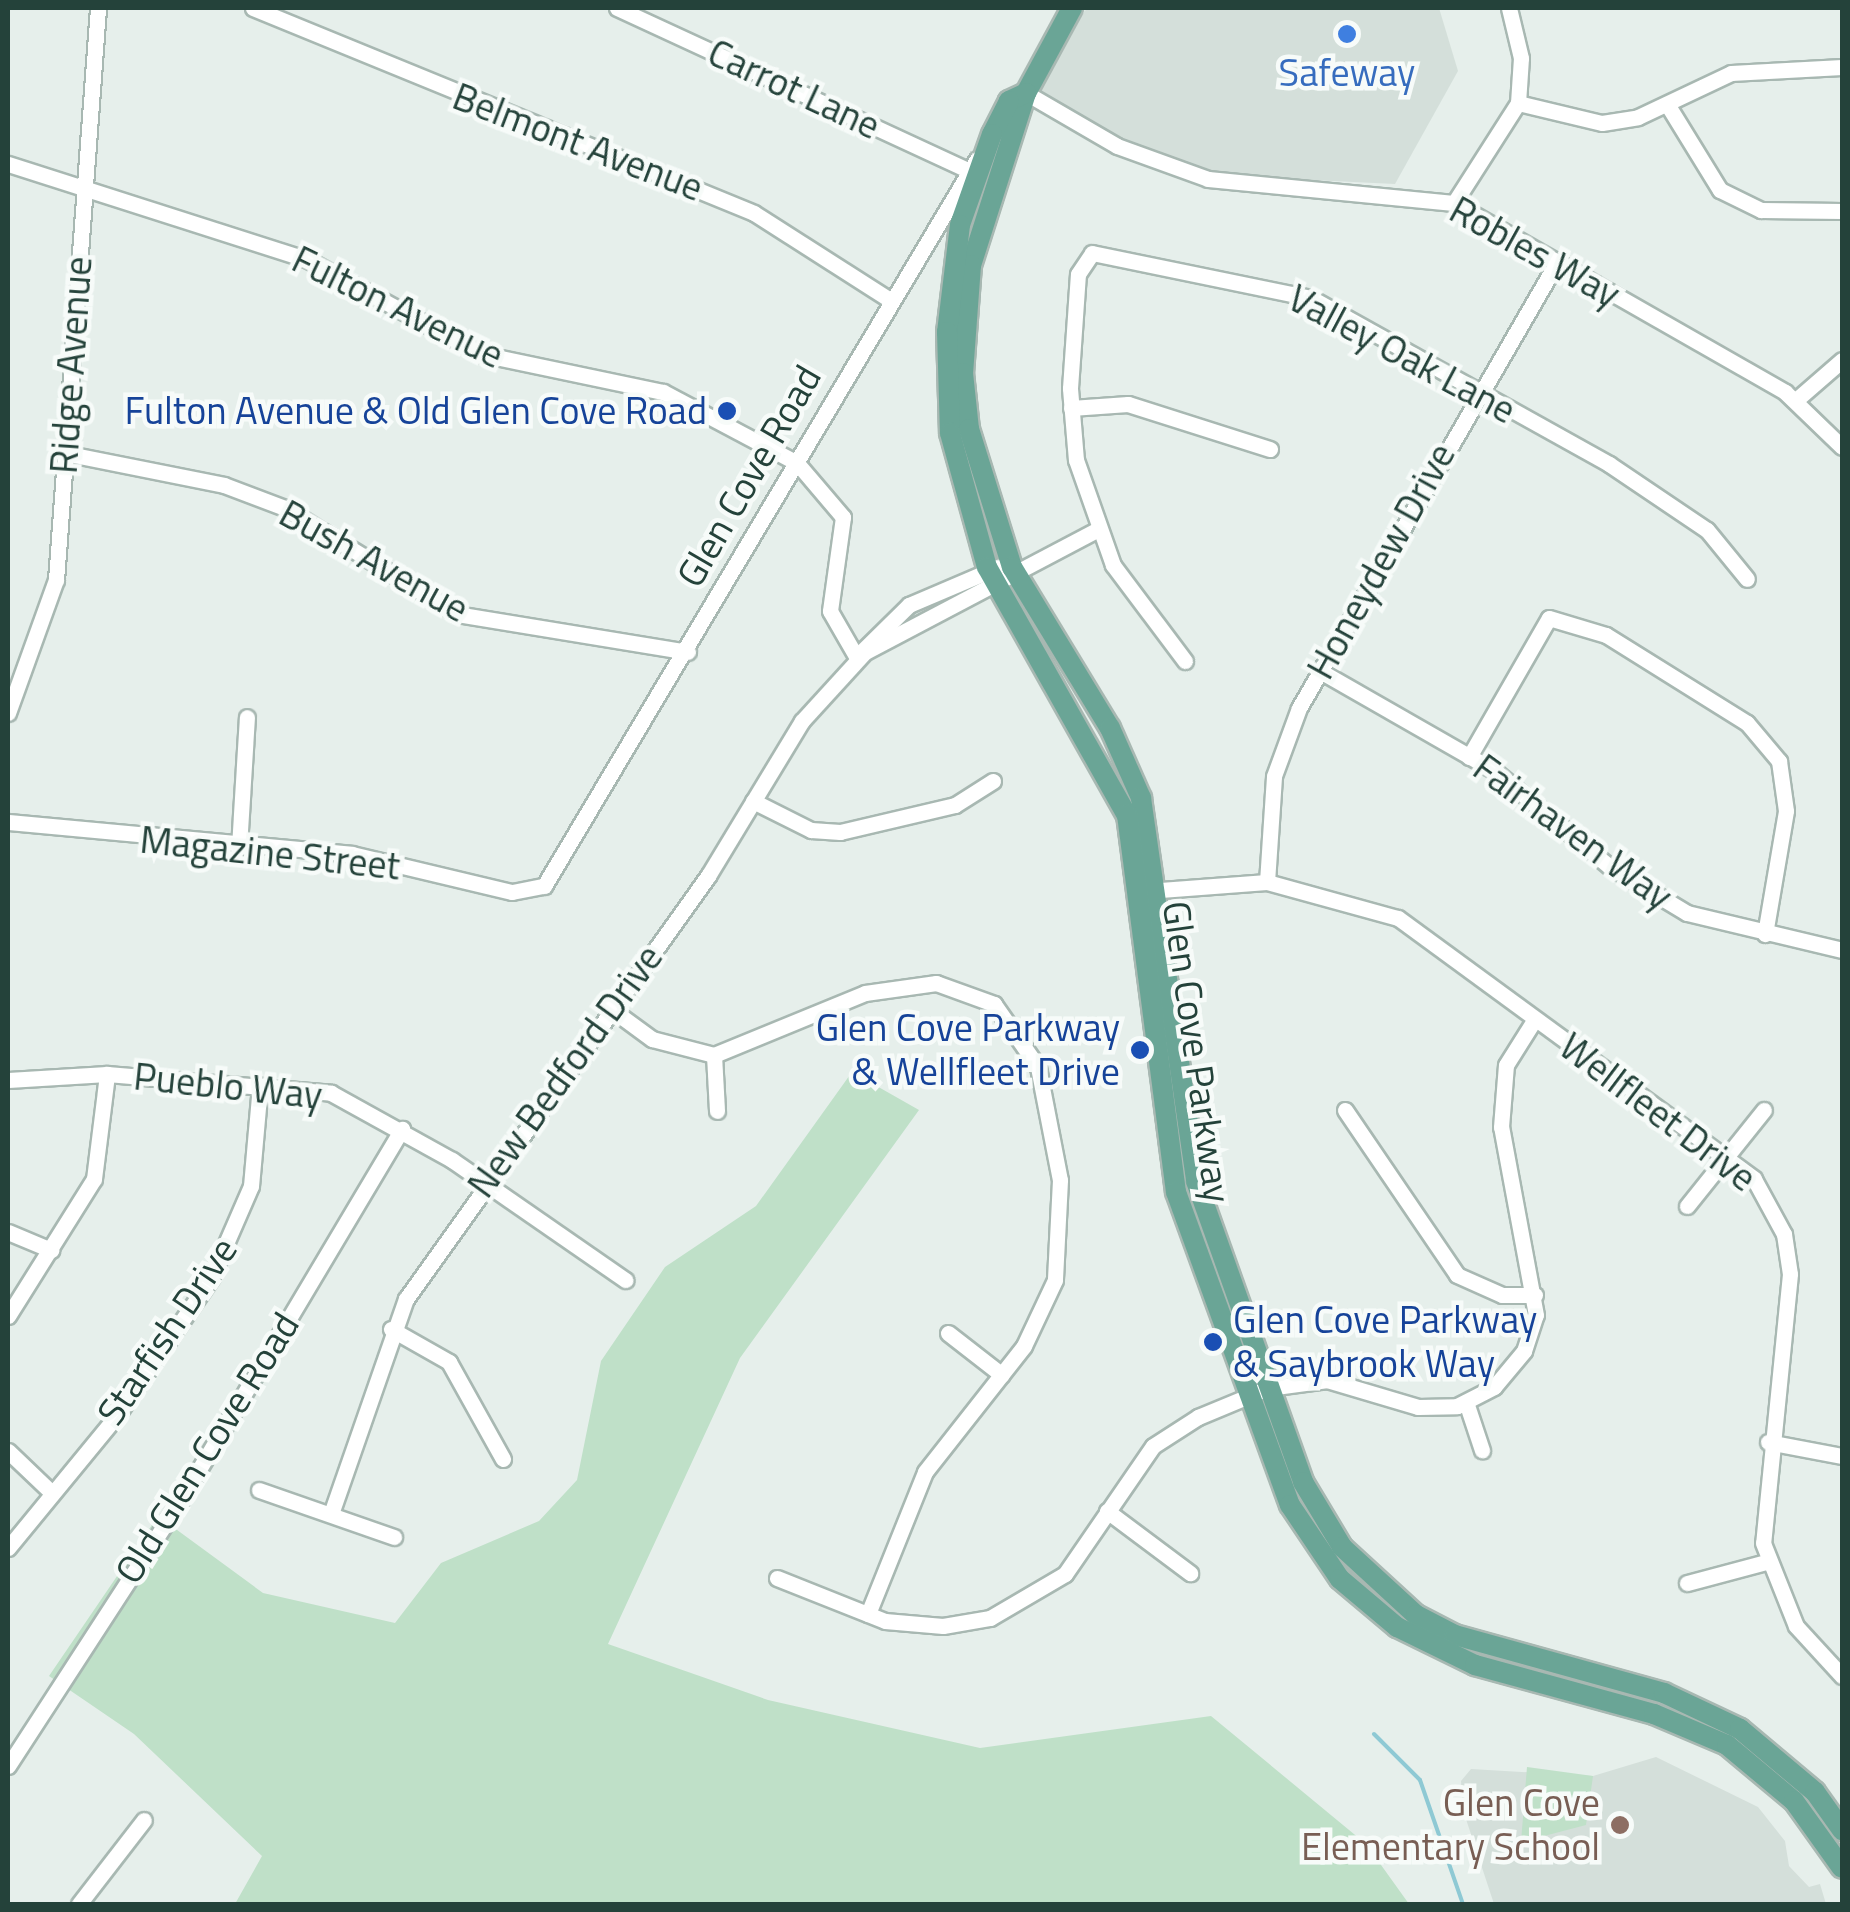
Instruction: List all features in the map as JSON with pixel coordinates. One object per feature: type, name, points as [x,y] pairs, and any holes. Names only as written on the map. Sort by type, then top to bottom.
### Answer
[{"type":"main road","name":"Glen Cove Road","points":[[1004,154],[1027,110],[1026,93],[1072,8]]},
{"type":"main road","name":"Glen Cove Road","points":[[992,134],[1009,102],[1026,93]]},
{"type":"main road","name":"Glen Cove Parkway","points":[[992,134],[960,225],[946,366],[950,433],[991,574],[1114,784],[1148,891]]},
{"type":"main road","name":"Glen Cove Parkway","points":[[1004,154],[971,265],[963,373],[982,480],[1012,568],[1133,776],[1148,891],[1173,1178],[1258,1392],[1315,1506],[1378,1586],[1456,1635],[1664,1693],[1740,1729],[1805,1782],[1842,1830]]},
{"type":"main road","name":"Glen Cove Parkway","points":[[1258,1392],[1290,1505],[1363,1601],[1440,1652],[1654,1714],[1727,1745],[1794,1801],[1842,1868]]},
{"type":"street","name":"Ridge Avenue","points":[[8,713],[54,597],[98,8]]},
{"type":"street","name":"Belmont Avenue","points":[[252,8],[754,213],[890,300]]},
{"type":"street","name":"Carrot Lane","points":[[617,8],[970,171]]},
{"type":"street","points":[[1454,203],[1518,102],[1521,58],[1509,8]]},
{"type":"street","points":[[1518,102],[1602,123],[1668,104],[1731,73],[1842,67]]},
{"type":"street","name":"Robles Way","points":[[1026,93],[1117,146],[1208,179],[1454,203],[1796,400],[1842,447]]},
{"type":"street","points":[[1668,104],[1720,190],[1761,210],[1842,212]]},
{"type":"street","name":"Glen Cove Road","points":[[530,892],[554,874],[688,652],[890,300],[992,134]]},
{"type":"street","name":"Fulton Avenue","points":[[8,164],[308,260],[481,354],[663,392],[798,462],[843,517],[830,611],[857,658]]},
{"type":"street","name":"Valley Oak Lane","points":[[1186,661],[1096,530],[1071,408],[1078,274],[1092,253],[1286,289],[1707,530],[1746,579]]},
{"type":"street","name":"Honeydew Drive","points":[[1267,882],[1278,760],[1320,671],[1475,394],[1557,262]]},
{"type":"street","points":[[1796,400],[1842,360]]},
{"type":"street","points":[[1071,408],[1128,404],[1270,448]]},
{"type":"street","name":"Bush Avenue","points":[[64,453],[268,501],[457,614],[688,652]]},
{"type":"street","name":"New Bedford Drive","points":[[331,1514],[391,1329],[485,1182],[607,1006],[708,876],[802,721],[909,605],[1012,568],[1096,530]]},
{"type":"street","points":[[1469,756],[1550,618],[1606,635],[1748,723],[1779,760],[1786,811],[1766,934]]},
{"type":"street","name":"Fairhaven Way","points":[[1320,671],[1469,756],[1648,892],[1766,934],[1842,950]]},
{"type":"street","points":[[239,847],[248,717]]},
{"type":"street","points":[[752,801],[811,830],[840,832],[955,805],[993,781]]},
{"type":"street","name":"Magazine Street","points":[[8,822],[239,847],[352,854],[530,892]]},
{"type":"street","name":"Wellfleet Drive","points":[[1148,891],[1267,882],[1398,918],[1726,1156],[1766,1195],[1788,1253],[1768,1442],[1766,1562],[1796,1626],[1842,1676]]},
{"type":"street","points":[[607,1006],[652,1039],[714,1055],[918,981],[994,1004],[1020,1032],[1047,1101],[1062,1227],[1047,1304],[1002,1375],[925,1472],[868,1614]]},
{"type":"street","points":[[777,1578],[868,1614],[943,1626],[1014,1610],[1065,1574],[1153,1446],[1258,1392],[1327,1380],[1418,1407],[1466,1402],[1524,1351],[1534,1296],[1501,1127],[1506,1065],[1535,1019]]},
{"type":"street","points":[[714,1055],[718,1111]]},
{"type":"street","points":[[8,1316],[51,1250],[101,1158],[107,1074]]},
{"type":"street","name":"Pueblo Way","points":[[8,1080],[107,1074],[331,1094],[402,1129],[625,1280]]},
{"type":"street","name":"Starfish Drive","points":[[8,1548],[49,1490],[128,1400],[231,1240],[252,1186],[260,1085]]},
{"type":"street","points":[[1346,1110],[1457,1275],[1502,1296],[1534,1296]]},
{"type":"street","points":[[1687,1206],[1764,1110]]},
{"type":"street","name":"Old Glen Cove Road","points":[[8,1766],[182,1498],[402,1129]]},
{"type":"street","points":[[8,1232],[51,1250]]},
{"type":"street","points":[[391,1329],[449,1362],[503,1459]]},
{"type":"street","points":[[948,1333],[1002,1375]]},
{"type":"street","points":[[1466,1402],[1482,1450]]},
{"type":"street","points":[[1768,1442],[1842,1456]]},
{"type":"street","points":[[8,1451],[49,1490]]},
{"type":"street","points":[[259,1490],[394,1537]]},
{"type":"street","points":[[1107,1511],[1190,1573]]},
{"type":"street","points":[[1687,1582],[1766,1562]]},
{"type":"street","points":[[80,1904],[144,1820]]},
{"type":"shaded area","points":[[1087,8],[1439,8],[1458,71],[1395,184],[1207,175],[1134,148],[1035,87]]},
{"type":"shaded area","name":"Glen Cove Elementary School","points":[[1656,1757],[1758,1807],[1785,1841],[1789,1866],[1809,1887],[1820,1884],[1826,1904],[1494,1904],[1463,1810],[1461,1781],[1471,1769],[1593,1776]]},
{"type":"green space","points":[[852,1072],[919,1110],[740,1358],[608,1644],[768,1700],[980,1748],[1211,1716],[1366,1844],[1409,1904],[235,1904],[262,1856],[134,1734],[49,1676],[158,1516],[263,1593],[395,1623],[441,1563],[539,1521],[577,1480],[601,1361],[665,1267],[756,1206]]},
{"type":"green space","points":[[1527,1767],[1593,1776],[1586,1825],[1521,1842]]},
{"type":"waterway","points":[[1374,1734],[1420,1780],[1463,1904]]},
{"type":"place","name":"Safeway","points":[[1347,34]]},
{"type":"place","name":"Fulton Avenue & Old Glen Cove Road","points":[[727,411]]},
{"type":"place","name":"Glen Cove Parkway & Wellfleet Drive","points":[[1140,1050]]},
{"type":"place","name":"Glen Cove Parkway & Saybrook Way","points":[[1213,1342]]},
{"type":"place","name":"Glen Cove Elementary School","points":[[1620,1825]]}]
